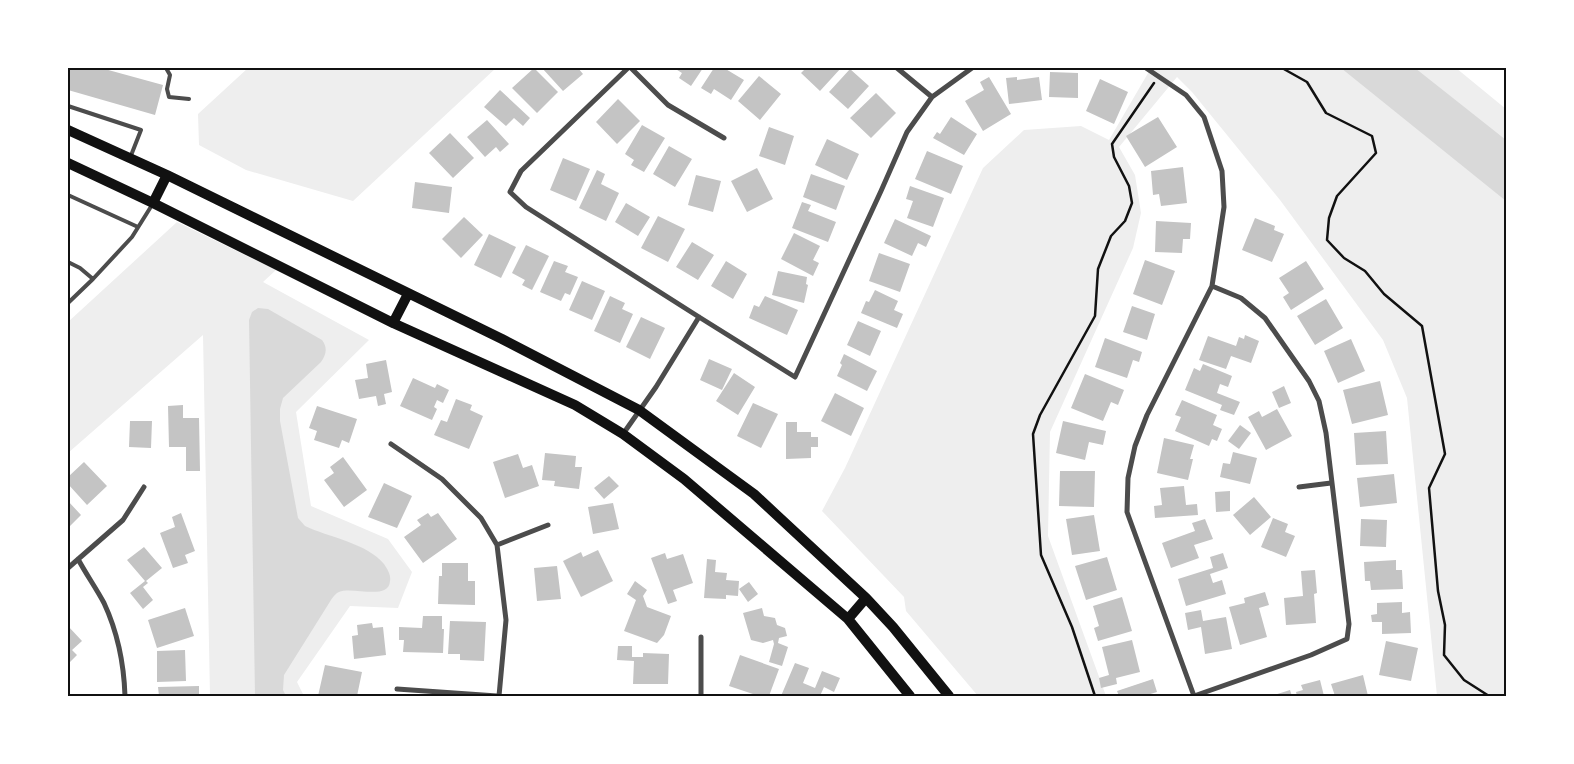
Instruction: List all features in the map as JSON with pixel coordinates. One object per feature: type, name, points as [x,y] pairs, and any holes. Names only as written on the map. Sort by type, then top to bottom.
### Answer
[{"type":"main road","points":[[68,130],[167,175],[502,339],[640,410],[754,494],[866,598],[893,627],[949,696]]},
{"type":"main road","points":[[68,163],[394,322],[575,405],[622,434],[684,479],[848,619],[910,696]]},
{"type":"main road","points":[[153,203],[167,175]]},
{"type":"main road","points":[[394,322],[408,294]]},
{"type":"main road","points":[[848,619],[866,598]]},
{"type":"street","points":[[724,138],[668,105],[630,68],[521,171],[510,192],[526,207],[795,377],[907,132],[932,96],[972,68]]},
{"type":"street","points":[[897,68],[932,96]]},
{"type":"street","points":[[1146,68],[1186,95],[1204,117],[1222,171],[1224,207],[1212,286],[1147,415],[1135,446],[1128,478],[1127,512],[1194,696],[1311,655],[1347,639],[1348,615],[1326,433],[1320,401],[1309,381],[1265,318],[1240,298],[1212,286]]},
{"type":"street","points":[[622,434],[656,387],[699,317]]},
{"type":"street","points":[[391,444],[442,478],[481,518],[497,545],[506,620],[498,696],[397,689]]},
{"type":"street","points":[[1299,487],[1331,483]]},
{"type":"street","points":[[68,568],[123,520],[144,487]]},
{"type":"street","points":[[497,545],[548,525]]},
{"type":"street","points":[[78,559],[104,603],[116,636],[124,679],[125,696]]},
{"type":"street","points":[[701,696],[702,637]]},
{"type":"lane","points":[[162,68],[166,68],[170,75],[167,90],[170,97],[189,99]]},
{"type":"lane","points":[[68,106],[141,130],[130,158]]},
{"type":"lane","points":[[68,195],[138,227]]},
{"type":"lane","points":[[68,303],[93,280],[132,237],[153,203]]},
{"type":"lane","points":[[68,262],[80,268],[93,280]]},
{"type":"path","points":[[1282,68],[1307,82],[1326,113],[1372,136],[1376,153],[1337,196],[1329,218],[1327,240],[1344,258],[1365,271],[1384,294],[1422,326],[1446,454],[1429,488],[1438,591],[1445,625],[1444,655],[1464,680],[1489,696]]},
{"type":"path","points":[[1095,696],[1072,627],[1041,555],[1034,434],[1040,415],[1095,316],[1098,269],[1111,236],[1125,221],[1132,203],[1129,186],[1114,157],[1112,144],[1159,75]]},
{"type":"shaded area","points":[[248,68],[496,68],[353,201],[246,170],[199,145],[198,114]]},
{"type":"shaded area","points":[[1151,68],[1456,68],[1506,109],[1506,696],[1437,696],[1407,398],[1383,340],[1280,200],[1192,92],[1177,77],[1119,147],[1135,175],[1141,213],[1133,248],[1050,432],[1048,536],[1106,696],[978,696],[906,611],[904,597],[822,511],[845,468],[983,168],[1024,130],[1081,126],[1109,140]]},
{"type":"shaded area","points":[[1341,68],[1415,68],[1506,140],[1506,201]]},
{"type":"shaded area","points":[[177,222],[276,270],[263,282],[369,340],[296,412],[311,506],[388,539],[412,572],[398,608],[350,606],[297,682],[304,696],[210,696],[203,335],[68,453],[68,322]]},
{"type":"shaded area","points":[[258,308],[268,309],[322,340],[326,349],[321,362],[283,398],[280,409],[280,421],[298,518],[305,526],[347,541],[368,551],[384,564],[390,577],[388,587],[377,592],[345,591],[335,595],[284,675],[283,690],[286,696],[255,696],[249,320],[252,312]]},
{"type":"building","points":[[68,68],[101,68],[163,85],[155,115],[68,90]]},
{"type":"building","points":[[534,68],[558,92],[537,113],[512,88]]},
{"type":"building","points":[[542,68],[578,68],[583,74],[563,91]]},
{"type":"building","points":[[674,68],[703,68],[691,86],[679,78],[682,73]]},
{"type":"building","points":[[714,68],[724,68],[744,80],[731,100],[714,89],[711,94],[701,88]]},
{"type":"building","points":[[806,68],[841,68],[820,91],[801,73]]},
{"type":"building","points":[[850,69],[869,86],[848,109],[829,92]]},
{"type":"building","points":[[1050,72],[1078,73],[1078,98],[1049,97]]},
{"type":"building","points":[[759,76],[781,94],[760,120],[738,101]]},
{"type":"building","points":[[989,77],[1011,114],[983,131],[965,101],[984,90],[980,82]]},
{"type":"building","points":[[1017,77],[1017,80],[1039,77],[1042,100],[1009,104],[1006,78]]},
{"type":"building","points":[[1100,79],[1128,92],[1114,124],[1086,111]]},
{"type":"building","points":[[500,90],[530,118],[523,126],[514,118],[506,126],[484,107]]},
{"type":"building","points":[[876,93],[896,113],[871,138],[850,118]]},
{"type":"building","points":[[618,99],[640,121],[617,144],[596,122]]},
{"type":"building","points":[[951,117],[977,134],[964,155],[933,138],[937,132],[940,134]]},
{"type":"building","points":[[1158,117],[1177,147],[1145,167],[1126,136]]},
{"type":"building","points":[[487,120],[509,144],[500,152],[496,147],[485,157],[467,137]]},
{"type":"building","points":[[642,125],[665,138],[644,172],[631,165],[634,160],[625,154]]},
{"type":"building","points":[[769,127],[794,136],[785,165],[759,156]]},
{"type":"building","points":[[450,133],[474,158],[453,178],[429,153]]},
{"type":"building","points":[[827,139],[859,154],[847,180],[815,165]]},
{"type":"building","points":[[669,146],[692,159],[675,187],[653,174]]},
{"type":"building","points":[[927,151],[963,166],[951,194],[915,179]]},
{"type":"building","points":[[563,158],[590,169],[576,201],[550,190]]},
{"type":"building","points":[[1183,167],[1187,203],[1161,206],[1159,194],[1153,195],[1151,171]]},
{"type":"building","points":[[757,168],[773,199],[747,212],[731,181]]},
{"type":"building","points":[[597,170],[605,174],[601,184],[619,193],[606,221],[579,208]]},
{"type":"building","points":[[811,174],[845,186],[836,210],[803,197]]},
{"type":"building","points":[[696,175],[721,181],[713,212],[688,205]]},
{"type":"building","points":[[415,182],[452,187],[449,213],[412,208]]},
{"type":"building","points":[[910,186],[944,198],[933,227],[907,218],[913,201],[906,199]]},
{"type":"building","points":[[802,202],[811,205],[808,211],[836,222],[828,242],[792,228]]},
{"type":"building","points":[[626,203],[650,217],[638,236],[615,222]]},
{"type":"building","points":[[658,216],[685,229],[668,262],[641,248]]},
{"type":"building","points":[[464,217],[483,235],[461,258],[442,239]]},
{"type":"building","points":[[1255,218],[1275,226],[1274,230],[1284,234],[1272,262],[1242,250]]},
{"type":"building","points":[[895,219],[931,236],[926,247],[918,243],[912,256],[884,243]]},
{"type":"building","points":[[1156,221],[1191,223],[1190,239],[1183,239],[1182,253],[1155,252]]},
{"type":"building","points":[[794,233],[820,246],[813,260],[819,263],[813,276],[781,259]]},
{"type":"building","points":[[489,234],[516,247],[501,278],[474,265]]},
{"type":"building","points":[[692,242],[714,255],[698,280],[676,267]]},
{"type":"building","points":[[526,245],[549,256],[532,290],[522,285],[525,280],[512,273]]},
{"type":"building","points":[[879,253],[910,264],[900,292],[869,281]]},
{"type":"building","points":[[1145,260],[1175,271],[1162,305],[1133,294]]},
{"type":"building","points":[[554,261],[568,266],[565,272],[578,277],[570,295],[565,293],[561,301],[540,292]]},
{"type":"building","points":[[726,261],[747,274],[733,299],[711,286]]},
{"type":"building","points":[[1306,261],[1324,289],[1291,310],[1283,297],[1289,293],[1279,278]]},
{"type":"building","points":[[778,271],[807,277],[806,284],[808,285],[804,303],[772,295]]},
{"type":"building","points":[[582,281],[605,291],[592,320],[569,310]]},
{"type":"building","points":[[875,290],[898,301],[894,310],[903,314],[897,328],[861,313],[866,301],[869,302]]},
{"type":"building","points":[[610,296],[625,303],[622,309],[633,314],[620,343],[594,331]]},
{"type":"building","points":[[765,296],[798,310],[787,335],[749,318],[754,305],[759,307]]},
{"type":"building","points":[[1326,299],[1343,328],[1315,345],[1297,316]]},
{"type":"building","points":[[1132,306],[1155,314],[1147,340],[1123,332]]},
{"type":"building","points":[[641,317],[665,328],[650,359],[626,347]]},
{"type":"building","points":[[858,321],[881,331],[870,356],[847,345]]},
{"type":"building","points":[[1245,335],[1259,341],[1251,363],[1231,356],[1226,369],[1199,360],[1208,336],[1236,346],[1239,337],[1244,339]]},
{"type":"building","points":[[1105,338],[1142,352],[1139,362],[1133,360],[1127,378],[1095,367]]},
{"type":"building","points":[[1351,339],[1365,371],[1338,383],[1324,351]]},
{"type":"building","points":[[844,354],[877,371],[867,391],[837,376]]},
{"type":"building","points":[[709,359],[732,369],[722,390],[700,380]]},
{"type":"building","points":[[386,360],[392,392],[384,394],[386,404],[378,406],[376,396],[359,399],[355,380],[368,378],[366,364]]},
{"type":"building","points":[[1203,364],[1232,376],[1228,387],[1220,384],[1217,393],[1240,402],[1234,415],[1220,410],[1222,405],[1185,390],[1194,368],[1200,371]]},
{"type":"building","points":[[734,373],[755,387],[738,415],[716,401]]},
{"type":"building","points":[[1085,374],[1124,390],[1118,405],[1111,402],[1103,421],[1071,408]]},
{"type":"building","points":[[413,378],[435,388],[437,384],[449,390],[443,403],[437,400],[434,407],[437,409],[432,420],[400,406]]},
{"type":"building","points":[[1380,381],[1388,415],[1352,424],[1343,390]]},
{"type":"building","points":[[1284,386],[1291,403],[1279,408],[1272,392]]},
{"type":"building","points":[[835,393],[864,408],[851,436],[821,421]]},
{"type":"building","points":[[456,399],[472,405],[470,410],[483,416],[469,449],[434,435],[441,420],[447,422]]},
{"type":"building","points":[[1182,400],[1217,415],[1213,425],[1222,429],[1217,441],[1212,439],[1209,446],[1175,431],[1181,417],[1175,415]]},
{"type":"building","points":[[753,403],[778,414],[761,448],[737,436]]},
{"type":"building","points":[[183,405],[183,418],[199,418],[200,471],[186,471],[186,447],[169,447],[168,406]]},
{"type":"building","points":[[317,406],[357,419],[349,443],[342,440],[339,448],[314,440],[317,431],[309,428]]},
{"type":"building","points":[[1277,409],[1292,436],[1266,450],[1248,417],[1259,411],[1262,417]]},
{"type":"building","points":[[130,421],[152,421],[151,448],[129,447]]},
{"type":"building","points":[[1063,421],[1106,431],[1103,445],[1089,442],[1085,460],[1056,453]]},
{"type":"building","points":[[786,422],[797,422],[797,432],[811,432],[811,437],[818,437],[818,447],[811,447],[811,458],[786,459]]},
{"type":"building","points":[[1240,425],[1251,433],[1239,449],[1228,441]]},
{"type":"building","points":[[1386,431],[1388,464],[1356,465],[1354,433]]},
{"type":"building","points":[[1164,438],[1194,445],[1190,459],[1193,459],[1188,480],[1157,473]]},
{"type":"building","points":[[1233,452],[1257,458],[1250,484],[1220,477],[1223,463],[1230,464]]},
{"type":"building","points":[[545,453],[576,456],[575,467],[582,467],[579,489],[554,486],[555,481],[542,480]]},
{"type":"building","points":[[518,454],[523,468],[532,465],[539,486],[505,498],[493,462]]},
{"type":"building","points":[[343,457],[367,490],[344,507],[324,480],[334,473],[330,467]]},
{"type":"building","points":[[84,462],[107,486],[87,505],[68,484],[68,477]]},
{"type":"building","points":[[1060,471],[1095,471],[1094,507],[1059,506]]},
{"type":"building","points":[[1394,474],[1397,503],[1360,507],[1357,478]]},
{"type":"building","points":[[609,476],[619,486],[604,499],[594,488]]},
{"type":"building","points":[[384,483],[412,496],[397,528],[368,517]]},
{"type":"building","points":[[1184,486],[1186,505],[1197,504],[1198,515],[1155,518],[1154,506],[1162,505],[1160,488]]},
{"type":"building","points":[[1230,491],[1230,511],[1216,512],[1215,492]]},
{"type":"building","points":[[1254,497],[1271,517],[1250,535],[1233,515]]},
{"type":"building","points":[[68,501],[81,515],[68,528]]},
{"type":"building","points":[[613,503],[619,529],[593,534],[588,507]]},
{"type":"building","points":[[181,513],[195,551],[185,555],[188,563],[173,568],[160,533],[175,527],[172,517]]},
{"type":"building","points":[[428,513],[431,517],[438,513],[457,539],[423,563],[404,537],[421,525],[417,520]]},
{"type":"building","points":[[1094,515],[1100,551],[1072,555],[1066,519]]},
{"type":"building","points":[[1273,518],[1288,524],[1285,532],[1295,536],[1286,557],[1261,547]]},
{"type":"building","points":[[1205,519],[1213,539],[1194,545],[1199,558],[1171,568],[1162,543],[1195,531],[1192,523]]},
{"type":"building","points":[[1361,519],[1387,520],[1386,547],[1360,546]]},
{"type":"building","points":[[144,547],[162,568],[146,581],[148,583],[143,587],[153,600],[143,609],[130,593],[145,581],[127,560]]},
{"type":"building","points":[[598,550],[613,581],[581,597],[563,561],[581,552],[583,557]]},
{"type":"building","points":[[665,553],[667,559],[683,554],[693,583],[673,590],[677,601],[668,604],[651,558]]},
{"type":"building","points":[[1223,553],[1228,568],[1210,574],[1213,583],[1222,580],[1226,594],[1186,606],[1178,579],[1213,568],[1210,557]]},
{"type":"building","points":[[1107,557],[1117,590],[1086,600],[1075,566]]},
{"type":"building","points":[[707,559],[716,560],[715,572],[727,573],[726,580],[739,581],[738,596],[726,595],[726,599],[704,598]]},
{"type":"building","points":[[1396,560],[1396,570],[1402,570],[1403,589],[1371,590],[1370,581],[1365,581],[1364,562]]},
{"type":"building","points":[[442,563],[468,563],[468,581],[475,581],[475,605],[438,604],[439,576],[442,576]]},
{"type":"building","points":[[557,566],[561,599],[537,601],[534,568]]},
{"type":"building","points":[[1315,570],[1317,593],[1314,594],[1316,623],[1286,625],[1284,598],[1303,596],[1301,571]]},
{"type":"building","points":[[635,581],[647,590],[643,596],[647,607],[671,616],[664,635],[657,643],[624,631],[636,600],[627,594]]},
{"type":"building","points":[[749,582],[758,594],[748,602],[739,589]]},
{"type":"building","points":[[1265,592],[1269,605],[1259,608],[1267,637],[1240,645],[1229,607],[1245,603],[1244,598]]},
{"type":"building","points":[[1122,597],[1132,631],[1098,641],[1094,628],[1099,626],[1093,606]]},
{"type":"building","points":[[1402,602],[1402,613],[1410,612],[1411,633],[1382,634],[1382,622],[1372,622],[1371,615],[1377,614],[1377,603]]},
{"type":"building","points":[[185,608],[194,636],[157,648],[148,620]]},
{"type":"building","points":[[762,608],[764,616],[775,618],[777,625],[785,628],[787,636],[779,638],[778,643],[788,647],[782,666],[769,662],[774,644],[773,640],[763,643],[751,640],[743,613]]},
{"type":"building","points":[[1201,610],[1203,621],[1226,617],[1232,649],[1205,654],[1201,627],[1188,630],[1185,613]]},
{"type":"building","points":[[423,616],[442,616],[442,629],[444,629],[443,653],[403,652],[404,640],[399,640],[399,627],[422,628]]},
{"type":"building","points":[[450,621],[486,622],[484,661],[460,660],[460,654],[448,654]]},
{"type":"building","points":[[372,623],[373,628],[383,627],[386,655],[354,659],[352,636],[358,635],[357,625]]},
{"type":"building","points":[[68,626],[82,641],[72,650],[77,655],[68,664]]},
{"type":"building","points":[[1132,640],[1140,672],[1116,678],[1117,684],[1101,688],[1099,678],[1109,675],[1102,647]]},
{"type":"building","points":[[1386,641],[1418,648],[1411,681],[1379,675]]},
{"type":"building","points":[[618,646],[632,646],[632,657],[643,657],[643,653],[669,654],[668,684],[633,684],[634,661],[617,660]]},
{"type":"building","points":[[185,650],[186,681],[157,682],[157,651]]},
{"type":"building","points":[[740,655],[779,669],[769,696],[759,696],[729,686]]},
{"type":"building","points":[[795,663],[809,668],[803,683],[815,688],[822,671],[840,678],[834,692],[824,687],[820,696],[812,694],[811,696],[781,696]]},
{"type":"building","points":[[325,665],[362,672],[357,696],[318,696]]},
{"type":"building","points":[[1363,675],[1368,696],[1335,696],[1331,684]]},
{"type":"building","points":[[1153,679],[1157,692],[1147,696],[1119,696],[1117,691]]},
{"type":"building","points":[[1320,680],[1324,696],[1297,696],[1296,692],[1303,690],[1301,685]]},
{"type":"building","points":[[199,686],[199,696],[159,696],[158,687]]},
{"type":"building","points":[[1290,690],[1292,696],[1271,696]]}]
